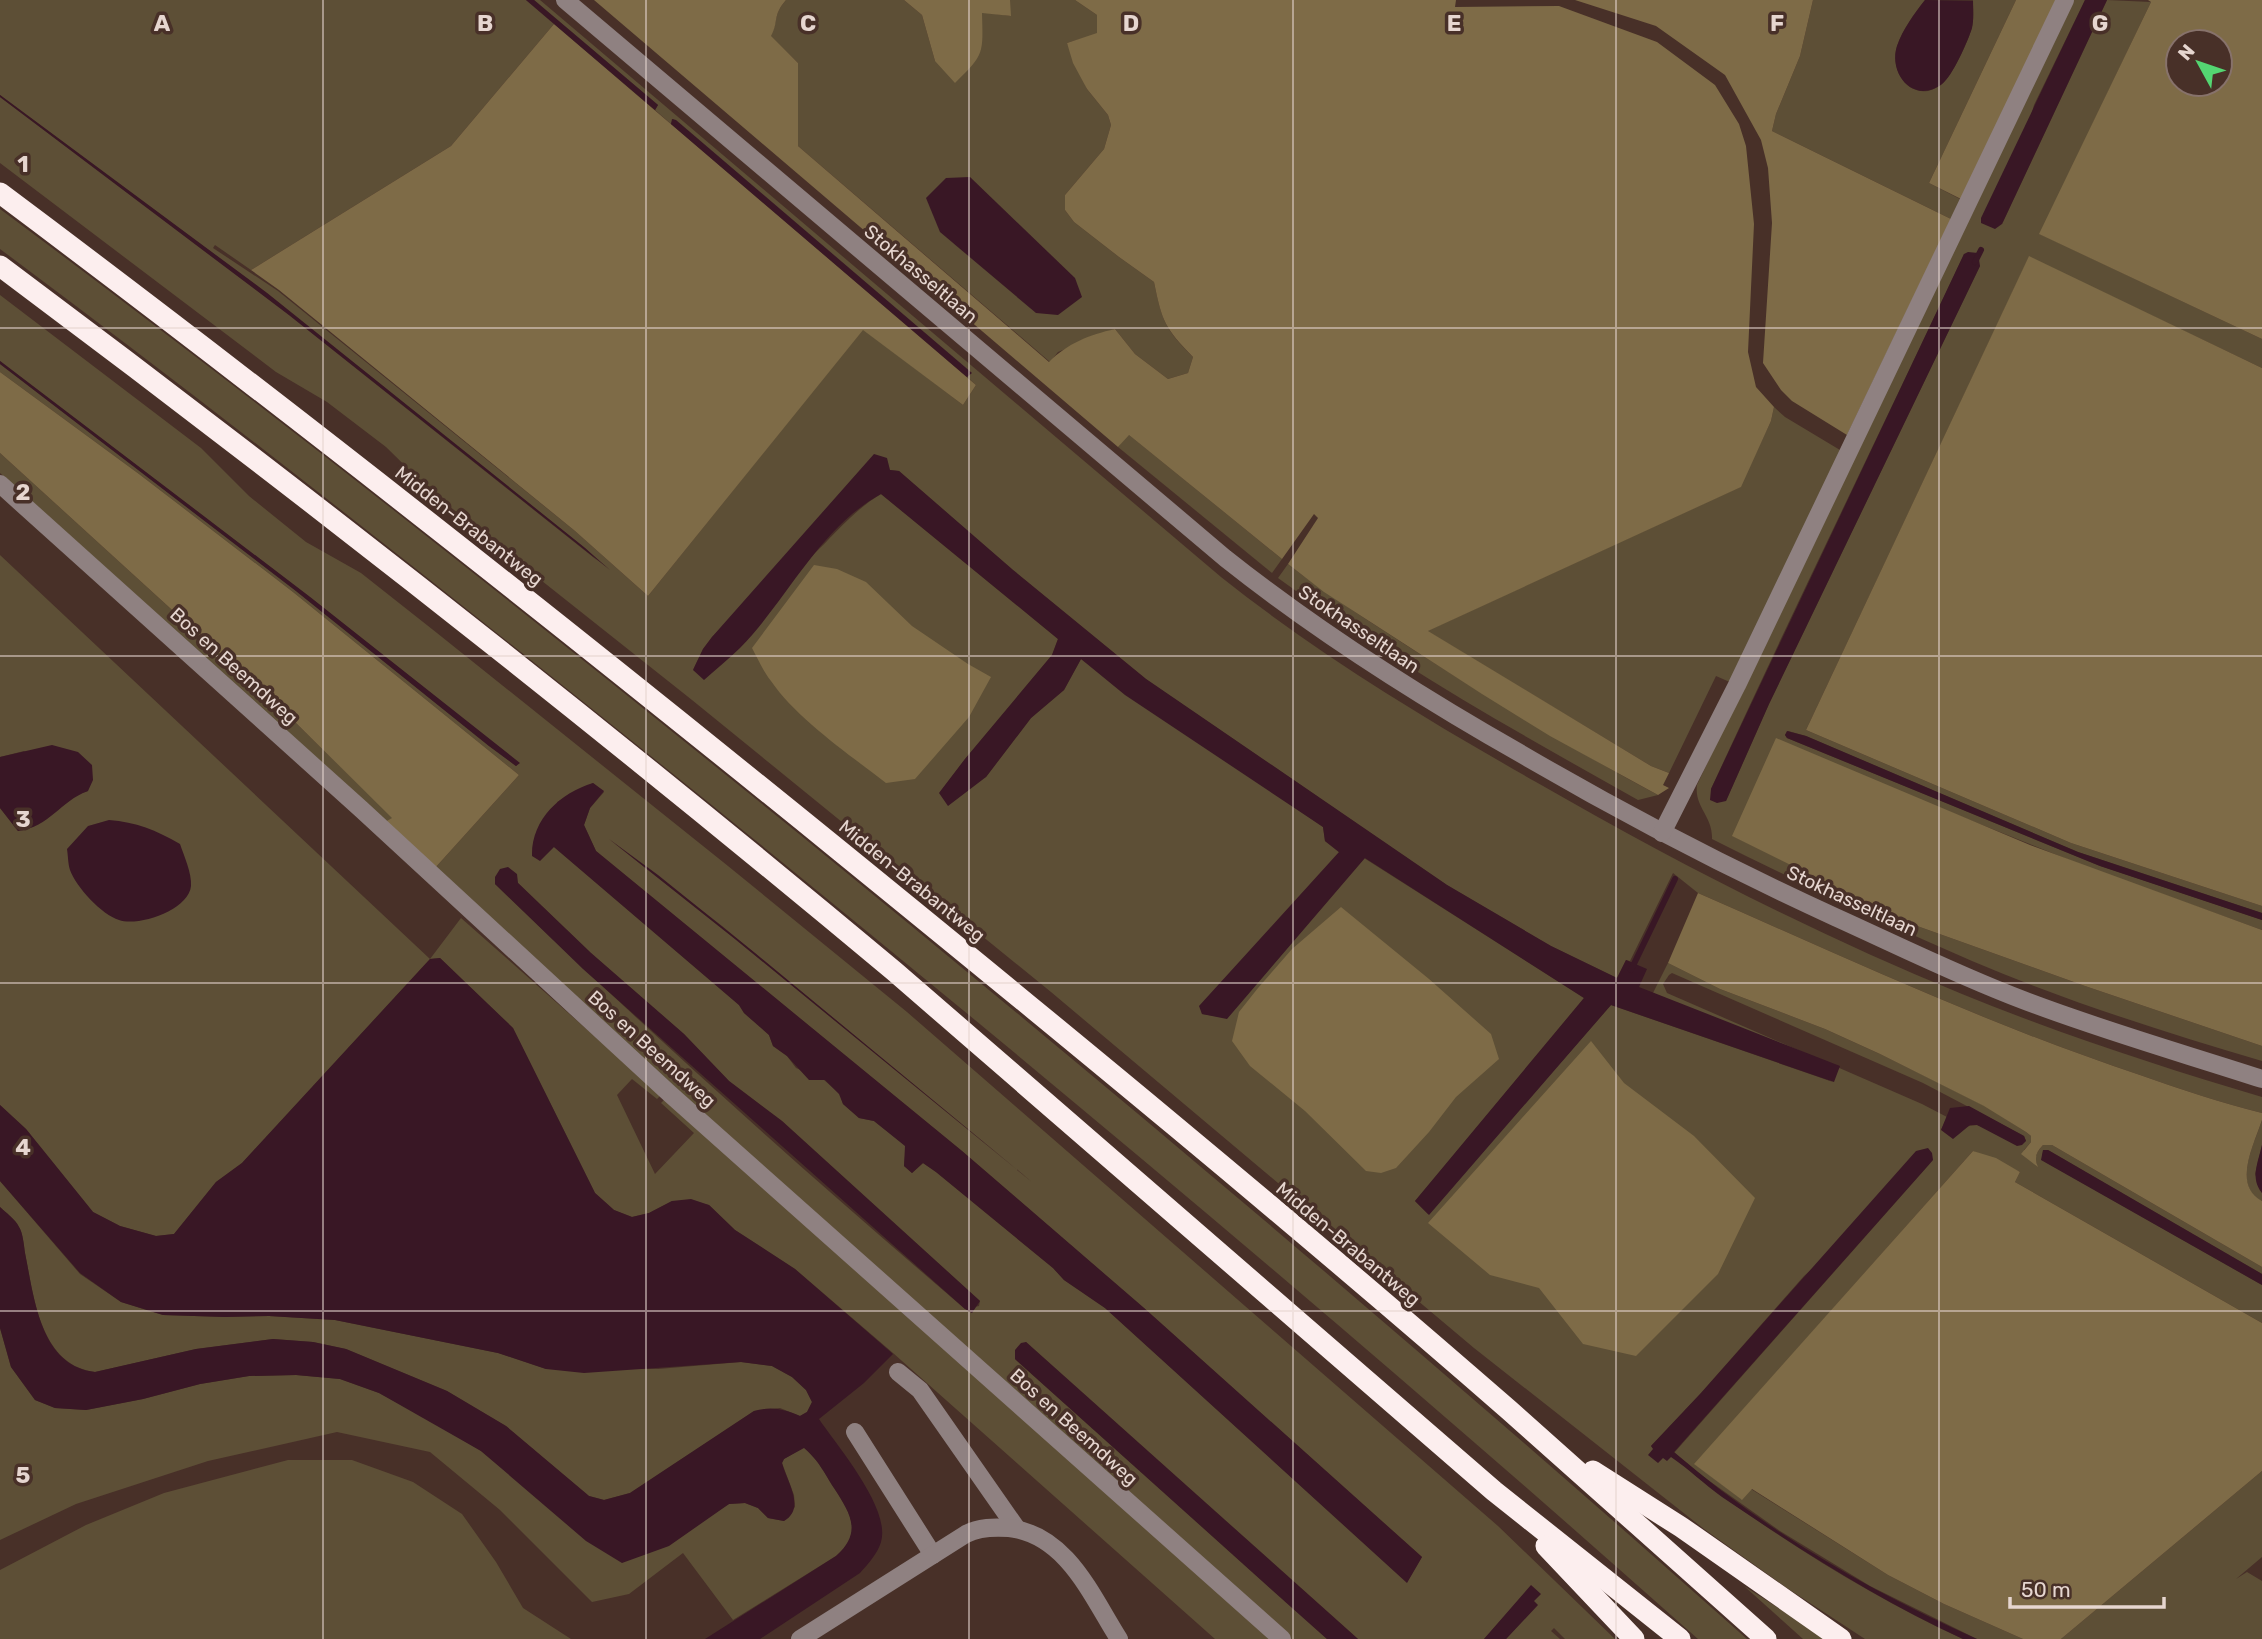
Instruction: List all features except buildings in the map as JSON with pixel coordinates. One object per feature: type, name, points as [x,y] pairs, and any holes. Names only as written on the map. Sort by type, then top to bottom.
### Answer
[{"type":"highway","name":"Midden-Brabantweg","points":[[0,193],[411,509],[734,765],[1077,1045],[1539,1437],[1766,1639]]},
{"type":"highway","points":[[0,266],[387,563],[803,895],[1494,1491],[1679,1639]]},
{"type":"highway","points":[[1539,1437],[1681,1527],[1841,1639]]},
{"type":"highway","points":[[1494,1491],[1633,1639]]},
{"type":"street","name":"Stokhasseltlaan","points":[[565,0],[1224,558],[1272,596],[1384,672],[1469,724],[1662,833],[1796,899],[1966,976],[2082,1020],[2262,1079]]},
{"type":"street","points":[[1662,833],[1739,681],[2064,0]]},
{"type":"street","name":"Bos en Beemdweg","points":[[0,484],[361,809],[670,1094],[1282,1639]]},
{"type":"street","points":[[898,1371],[920,1390],[1017,1529]]},
{"type":"street","points":[[855,1432],[933,1555]]},
{"type":"street","points":[[800,1639],[972,1531],[991,1528],[1017,1529],[1041,1537],[1061,1552],[1119,1639]]},
{"type":"shaded area","points":[[0,0],[526,0],[554,24],[451,146],[251,270],[215,245],[213,248],[278,291],[575,531],[648,596],[863,329],[963,405],[976,385],[967,377],[971,373],[673,119],[671,124],[655,110],[658,105],[534,0],[540,0],[1221,577],[1258,606],[1374,686],[1455,735],[1692,868],[1853,947],[2036,1023],[2262,1097],[2262,1113],[2201,1096],[1972,1012],[1698,893],[1673,873],[1630,961],[1626,960],[1617,978],[1551,946],[1447,885],[1146,679],[1013,570],[899,471],[890,470],[712,637],[693,670],[853,515],[881,494],[1058,639],[1052,655],[940,792],[986,777],[1031,718],[1064,690],[1081,659],[1323,827],[1325,841],[1340,853],[1200,1006],[1202,1014],[1227,1018],[1364,858],[1584,998],[1415,1201],[1428,1214],[1611,1005],[1833,1082],[1653,993],[1668,963],[1720,989],[1825,1029],[1987,1107],[2031,1136],[2031,1142],[2024,1150],[2037,1165],[2039,1150],[2043,1145],[2052,1145],[2262,1267],[2262,1274],[2048,1150],[2043,1151],[2042,1160],[2262,1285],[2262,1323],[2015,1182],[2020,1172],[1973,1151],[1695,1464],[1741,1499],[1751,1489],[1888,1575],[1944,1604],[2023,1639],[1977,1639],[1870,1586],[1780,1531],[1674,1453],[1933,1160],[1804,1276],[1651,1446],[1663,1458],[1671,1456],[1715,1491],[1809,1555],[1900,1608],[1963,1639],[1865,1639],[1704,1529],[1474,1348],[1051,992],[692,700],[440,500],[386,447],[327,402],[276,372],[0,163],[0,97],[289,315],[598,561],[267,293],[0,95]],"holes":[[[1672,973],[1923,1083],[2024,1136],[2026,1141],[1977,1125],[1941,1130],[1947,1117],[1667,993],[1663,984]]]},
{"type":"shaded area","points":[[526,0],[534,0],[658,105],[655,110]]},
{"type":"shaded area","points":[[594,0],[786,0],[779,10],[771,36],[798,63],[798,146],[1049,362],[1079,341],[1115,329],[1135,354],[1168,379],[1188,373],[1193,357],[1166,324],[1154,282],[1074,222],[1065,210],[1065,195],[1104,149],[1111,125],[1108,115],[1087,89],[1073,63],[1067,43],[1097,33],[1097,15],[1075,0],[1456,0],[1455,7],[1559,6],[1657,42],[1715,85],[1739,124],[1746,146],[1754,224],[1748,352],[1756,387],[1774,407],[1771,421],[1741,487],[1428,631],[1651,766],[1669,773],[1663,785],[1669,788],[1658,795],[1550,736],[1324,592],[1288,564],[1318,518],[1314,514],[1282,559],[1129,435],[1118,447]]},
{"type":"shaded area","points":[[786,0],[904,0],[922,15],[935,61],[982,12],[1010,16],[1010,0],[1075,0],[1097,15],[1097,34],[1067,43],[1087,89],[1108,115],[1111,125],[1104,149],[1065,195],[1065,210],[1074,222],[1154,282],[1166,324],[1193,357],[1188,373],[1168,379],[1135,354],[1115,329],[1058,352],[1050,362],[798,146],[798,63],[770,36],[779,10]]},
{"type":"shaded area","points":[[904,0],[1010,0],[1011,16],[982,13],[980,52],[955,83],[935,61],[922,15]]},
{"type":"shaded area","points":[[1575,0],[1813,0],[1800,56],[1776,114],[1772,131],[1951,219],[1847,435],[1792,401],[1763,363],[1772,223],[1768,168],[1761,140],[1725,75],[1656,26]]},
{"type":"shaded area","points":[[1813,0],[1925,0],[1902,34],[1895,57],[1896,67],[1906,84],[1922,91],[1932,90],[1942,84],[1955,66],[1972,27],[1973,0],[2016,0],[1929,183],[1960,199],[2059,0],[1840,456],[1814,517],[1732,683],[1716,676],[1669,773],[1651,766],[1427,631],[1740,487],[1771,421],[1774,407],[1785,417],[1840,450],[1951,219],[1772,131],[1776,114],[1800,56]]},
{"type":"shaded area","points":[[1925,0],[1973,1],[1973,18],[1967,41],[1946,80],[1932,90],[1922,91],[1913,89],[1900,76],[1895,57],[1902,34]]},
{"type":"shaded area","points":[[2016,0],[2057,0],[1961,199],[1929,183]]},
{"type":"shaded area","points":[[2070,0],[2085,0],[2034,105],[2002,224],[2107,0],[2151,2],[2040,234],[2262,339],[2262,368],[2029,257],[1806,730],[2071,843],[2262,906],[2262,913],[2078,852],[1806,736],[1788,731],[1785,735],[2100,866],[2262,920],[2262,930],[2087,867],[1900,792],[1733,836],[1906,922],[2262,1046],[2262,1061],[2116,1015],[2007,976],[1777,871],[1712,839],[1710,824],[1698,799],[1697,785]],"holes":[[[1964,254],[1980,266],[1769,704],[1726,801],[1711,798],[1711,789],[1742,722]]]},
{"type":"shaded area","points":[[2085,0],[2107,0],[2002,224],[1995,229],[1981,223],[1981,218]]},
{"type":"shaded area","points":[[2148,0],[2262,0],[2262,339],[2039,234],[2151,2]]},
{"type":"shaded area","points":[[554,24],[976,385],[963,405],[863,330],[648,596],[575,531],[251,270],[451,146]]},
{"type":"shaded area","points":[[0,95],[267,293],[610,570],[289,315]]},
{"type":"shaded area","points":[[672,119],[972,373],[967,377],[671,124]]},
{"type":"shaded area","points":[[970,177],[1075,278],[1082,297],[1058,315],[1036,313],[940,232],[926,198],[946,178]]},
{"type":"shaded area","points":[[0,209],[405,519],[804,838],[1280,1234],[1515,1435],[1747,1639],[1698,1639],[1333,1321],[1087,1113],[838,908],[359,524],[0,249]]},
{"type":"shaded area","points":[[1978,253],[1980,266],[1769,704],[1726,801],[1717,803],[1710,800],[1711,789],[1964,254]]},
{"type":"shaded area","points":[[2029,256],[2262,368],[2262,906],[2071,843],[1806,730]]},
{"type":"shaded area","points":[[0,295],[201,448],[249,496],[306,542],[361,573],[437,633],[907,1012],[1498,1526],[1615,1639],[1565,1639],[1554,1628],[1551,1631],[1560,1639],[1506,1639],[1537,1605],[1525,1593],[1484,1639],[1358,1639],[1026,1342],[1015,1359],[1327,1639],[1290,1639],[678,1090],[435,868],[519,775],[293,592],[0,372],[0,364],[296,591],[489,746],[516,766],[519,763],[310,597],[0,361]],"holes":[[[593,783],[604,792],[590,808],[584,825],[596,851],[962,1151],[1144,1308],[1422,1557],[1407,1582],[1105,1308],[1064,1280],[936,1172],[923,1163],[912,1173],[904,1166],[906,1146],[874,1121],[859,1118],[843,1104],[840,1094],[824,1080],[796,1068],[787,1056],[773,1046],[769,1035],[744,1013],[739,1005],[554,847],[557,802]],[[609,839],[722,926],[1032,1182],[735,939]],[[518,883],[591,953],[684,1034],[729,1081],[782,1121],[980,1301],[979,1306],[965,1309],[845,1205],[668,1047],[495,884]]]},
{"type":"shaded area","points":[[0,361],[310,597],[520,763],[516,766],[489,746],[296,591],[0,364]]},
{"type":"shaded area","points":[[0,372],[293,592],[519,775],[435,868],[383,823],[392,818],[296,723],[0,453]]},
{"type":"shaded area","points":[[1128,434],[1282,559],[1272,573],[1118,447]]},
{"type":"shaded area","points":[[0,453],[296,723],[393,818],[383,823],[0,473]]},
{"type":"shaded area","points":[[874,454],[887,458],[890,470],[899,471],[1013,570],[1146,679],[1447,885],[1551,946],[1617,978],[1626,960],[1647,969],[1639,987],[1840,1066],[1834,1082],[1611,1005],[1429,1215],[1415,1201],[1584,998],[1365,858],[1227,1019],[1202,1014],[1199,1006],[1339,852],[1325,841],[1323,827],[1125,695],[1081,659],[1064,690],[1031,718],[986,777],[948,806],[939,793],[1052,655],[1058,639],[881,494],[859,508],[822,545],[736,652],[704,680],[693,670],[712,637]]},
{"type":"shaded area","points":[[0,555],[430,959],[242,1163],[216,1182],[174,1234],[156,1236],[120,1226],[93,1212],[26,1129],[0,1105],[0,808],[18,831],[61,807],[76,795],[88,791],[24,751],[0,757]]},
{"type":"shaded area","points":[[1288,564],[1353,610],[1479,691],[1658,795],[1638,800],[1500,722],[1410,667],[1278,578]]},
{"type":"shaded area","points":[[814,565],[837,569],[866,582],[912,626],[991,677],[969,717],[915,779],[886,783],[825,736],[782,695],[752,648]]},
{"type":"shaded area","points":[[1787,731],[1806,736],[2078,852],[2262,913],[2262,920],[2100,866],[1787,738]]},
{"type":"shaded area","points":[[1776,738],[2030,845],[2262,930],[2262,1046],[1906,922],[1732,836]]},
{"type":"shaded area","points":[[52,745],[78,752],[92,765],[93,780],[88,791],[78,795],[47,819],[29,829],[18,831],[0,808],[0,757]]},
{"type":"shaded area","points":[[593,783],[604,791],[590,808],[584,825],[596,851],[962,1151],[1144,1308],[1422,1557],[1407,1583],[1105,1308],[1064,1280],[936,1172],[923,1163],[912,1173],[904,1166],[905,1146],[874,1121],[859,1118],[843,1104],[839,1094],[825,1080],[809,1080],[787,1056],[773,1046],[769,1035],[744,1013],[739,1005],[554,847],[540,861],[532,856],[536,831],[550,810],[569,794]]},
{"type":"shaded area","points":[[109,820],[146,828],[180,844],[191,881],[188,895],[182,902],[150,919],[127,922],[112,917],[84,892],[70,870],[67,849],[88,826]]},
{"type":"shaded area","points":[[609,839],[755,953],[1032,1182],[735,939]]},
{"type":"shaded area","points":[[508,867],[517,874],[518,883],[591,953],[684,1034],[729,1081],[782,1121],[980,1301],[972,1313],[583,969],[495,884],[495,877],[500,869]]},
{"type":"shaded area","points":[[1698,893],[1917,989],[2028,1034],[2185,1091],[2262,1113],[2247,1175],[2253,1194],[2262,1201],[2262,1267],[2052,1145],[2043,1145],[2039,1150],[2036,1158],[2038,1167],[2021,1154],[2031,1142],[2031,1136],[1984,1106],[1825,1029],[1720,989],[1668,963]]},
{"type":"shaded area","points":[[1341,907],[1491,1034],[1499,1059],[1456,1097],[1396,1168],[1381,1173],[1366,1171],[1305,1111],[1250,1066],[1232,1041],[1239,1012],[1258,988],[1292,949]]},
{"type":"shaded area","points":[[461,918],[661,1095],[657,1099],[632,1079],[617,1095],[655,1174],[694,1133],[661,1103],[665,1099],[1272,1639],[1215,1639],[893,1353],[795,1269],[735,1230],[709,1205],[672,1201],[649,1213],[632,1217],[614,1210],[595,1193],[513,1028],[440,958],[430,959]]},
{"type":"shaded area","points":[[440,958],[513,1028],[595,1193],[614,1210],[632,1217],[649,1213],[672,1201],[691,1199],[709,1205],[735,1230],[795,1269],[893,1354],[864,1383],[819,1419],[871,1495],[882,1528],[880,1546],[860,1573],[760,1639],[705,1639],[836,1556],[849,1539],[851,1531],[851,1522],[845,1506],[821,1467],[804,1448],[784,1459],[782,1463],[794,1502],[794,1509],[784,1521],[768,1518],[758,1508],[745,1503],[729,1504],[669,1546],[622,1563],[586,1541],[481,1451],[379,1393],[340,1379],[296,1375],[249,1376],[200,1384],[86,1410],[55,1408],[35,1400],[11,1367],[0,1328],[0,1207],[15,1221],[20,1230],[37,1308],[51,1343],[62,1357],[77,1367],[95,1372],[196,1349],[273,1339],[313,1342],[346,1349],[447,1391],[506,1426],[589,1496],[604,1500],[630,1493],[754,1411],[777,1409],[800,1416],[807,1412],[812,1402],[806,1390],[792,1377],[772,1366],[741,1362],[584,1373],[546,1369],[498,1353],[335,1320],[163,1315],[121,1302],[80,1273],[0,1181],[0,1105],[26,1129],[93,1212],[120,1226],[156,1236],[174,1234],[216,1182],[242,1163],[430,959]]},
{"type":"shaded area","points":[[1591,1041],[1624,1083],[1694,1136],[1755,1198],[1718,1274],[1636,1356],[1583,1344],[1539,1288],[1490,1275],[1428,1223]]},
{"type":"shaded area","points":[[1969,1106],[2024,1136],[2026,1141],[2017,1146],[1977,1125],[1970,1125],[1953,1139],[1941,1130],[1950,1108]]},
{"type":"shaded area","points":[[2262,1120],[2262,1145],[2255,1174],[2262,1201],[2253,1194],[2247,1175],[2251,1152]]},
{"type":"shaded area","points":[[2262,1145],[2262,1193],[2256,1176]]},
{"type":"shaded area","points":[[1928,1148],[1933,1160],[1674,1452],[1744,1507],[1819,1557],[1897,1600],[1977,1639],[1963,1639],[1870,1591],[1722,1497],[1671,1457],[1667,1461],[1663,1458],[1658,1463],[1648,1455],[1653,1449],[1651,1446],[1916,1151]]},
{"type":"shaded area","points":[[2043,1150],[2048,1150],[2262,1274],[2262,1285],[2041,1160]]},
{"type":"shaded area","points":[[1973,1151],[1996,1158],[2020,1172],[2015,1182],[2262,1323],[2262,1471],[2061,1639],[2023,1639],[1944,1604],[1888,1575],[1752,1489],[1742,1500],[1694,1464]]},
{"type":"shaded area","points":[[0,1181],[80,1274],[121,1302],[163,1315],[335,1320],[498,1353],[546,1369],[658,1369],[741,1362],[772,1366],[792,1377],[806,1390],[812,1402],[807,1412],[800,1416],[780,1408],[754,1411],[630,1493],[604,1500],[589,1496],[506,1426],[447,1391],[346,1349],[313,1342],[273,1339],[196,1349],[95,1372],[77,1367],[62,1357],[51,1343],[37,1308],[20,1230],[15,1221],[0,1207]]},
{"type":"shaded area","points":[[0,1328],[11,1367],[35,1400],[55,1408],[86,1410],[200,1384],[249,1376],[296,1375],[340,1379],[379,1393],[428,1419],[481,1451],[533,1494],[705,1519],[729,1504],[745,1503],[758,1508],[768,1518],[784,1521],[795,1507],[794,1495],[782,1463],[804,1447],[820,1466],[845,1506],[852,1522],[852,1531],[845,1547],[836,1556],[733,1620],[683,1553],[629,1594],[592,1602],[500,1510],[430,1452],[337,1432],[208,1461],[76,1504],[0,1540]]},
{"type":"shaded area","points":[[1026,1342],[1358,1639],[1327,1639],[1291,1607],[1015,1359],[1015,1350],[1021,1343]]},
{"type":"shaded area","points":[[288,1460],[352,1460],[413,1482],[462,1514],[496,1562],[523,1608],[571,1639],[0,1639],[0,1570],[86,1525],[164,1493]]},
{"type":"shaded area","points":[[2262,1471],[2262,1557],[2236,1579],[2247,1572],[2262,1581],[2262,1639],[2061,1639]]},
{"type":"shaded area","points":[[1531,1585],[1541,1594],[1534,1601],[1538,1605],[1506,1639],[1484,1639]]},
{"type":"shaded area","points":[[1744,1586],[1821,1635],[1827,1639],[1803,1639]]},
{"type":"waterway","points":[[1975,262],[1981,250]]},
{"type":"waterway","points":[[1631,970],[1675,879]]}]
